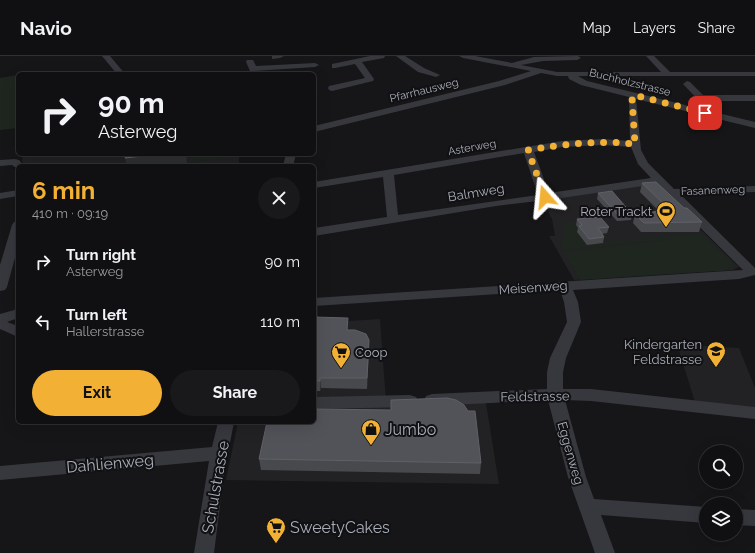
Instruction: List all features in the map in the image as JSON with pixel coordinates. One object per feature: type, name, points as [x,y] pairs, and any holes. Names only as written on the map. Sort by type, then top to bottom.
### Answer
[{"type":"street","points":[[106,56],[119,72]]},
{"type":"street","points":[[275,56],[280,56]]},
{"type":"street","points":[[312,72],[313,65],[317,56]]},
{"type":"street","points":[[334,66],[381,56]]},
{"type":"street","points":[[400,56],[421,70],[436,74]]},
{"type":"street","points":[[463,56],[538,72],[571,75],[755,74]]},
{"type":"street","points":[[481,60],[490,56]]},
{"type":"street","points":[[650,56],[668,74]]},
{"type":"street","points":[[511,66],[530,60],[577,58]]},
{"type":"street","points":[[332,88],[370,79],[357,61]]},
{"type":"street","points":[[250,66],[313,65]]},
{"type":"street","name":"Pfarrhausweg","points":[[316,129],[502,83],[538,72]]},
{"type":"street","name":"Buchholzstrasse","points":[[571,75],[575,79],[584,83],[755,125]]},
{"type":"street","points":[[687,84],[714,110],[713,115]]},
{"type":"street","points":[[634,95],[632,98],[635,144],[640,160],[671,193],[752,269]]},
{"type":"street","points":[[701,98],[755,98]]},
{"type":"street","name":"Asterweg","points":[[316,185],[579,143],[603,142],[635,144]]},
{"type":"street","points":[[528,150],[545,197]]},
{"type":"street","points":[[0,163],[15,162],[17,164]]},
{"type":"street","points":[[388,173],[393,219]]},
{"type":"street","name":"Balmweg","points":[[316,232],[658,180]]},
{"type":"street","name":"Fasanenweg","points":[[671,193],[680,191],[755,189]]},
{"type":"street","points":[[0,196],[16,193]]},
{"type":"street","points":[[0,287],[5,254],[16,230]]},
{"type":"street","name":"Meisenweg","points":[[316,302],[739,274],[752,269]]},
{"type":"street","name":"Eggenweg","points":[[565,285],[571,302],[574,322],[558,358],[555,372],[555,394],[574,466],[605,553]]},
{"type":"street","points":[[0,319],[16,314]]},
{"type":"street","points":[[0,324],[16,331]]},
{"type":"street","name":"Feldstrasse","points":[[316,403],[420,401],[555,394],[591,395],[755,413]]},
{"type":"street","name":"Schulstrasse","points":[[204,553],[219,453],[226,424]]},
{"type":"street","name":"Dahlienweg","points":[[0,473],[219,453]]},
{"type":"street","points":[[587,506],[699,514]]},
{"type":"street","points":[[743,517],[755,518]]},
{"type":"shaded area","points":[[16,75],[16,128],[0,130],[0,78]]},
{"type":"shaded area","points":[[23,156],[239,156],[239,164],[23,164]]},
{"type":"shaded area","points":[[187,156],[237,156],[237,157],[187,162]]},
{"type":"shaded area","points":[[653,183],[739,267],[733,270],[574,280],[549,236],[555,236],[552,219],[541,200]]},
{"type":"shaded area","points":[[592,219],[609,235],[603,236],[602,239],[605,242],[701,233],[737,267],[728,268],[730,270],[580,280],[564,252],[673,239],[563,250],[561,246],[566,222]]},
{"type":"shaded area","points":[[316,306],[318,306],[318,323],[380,319],[386,402],[485,397],[499,484],[226,480],[238,424],[316,424]]},
{"type":"shaded area","name":"Kindergarten Feldstrasse","points":[[677,344],[739,348],[755,388],[755,408],[695,402]]},
{"type":"building","points":[[126,156],[143,156],[125,158]]},
{"type":"building","points":[[656,182],[684,208],[687,208],[702,222],[644,223],[635,214],[670,210],[642,183]]},
{"type":"building","points":[[612,191],[632,214],[618,215],[598,193]]},
{"type":"building","points":[[600,217],[609,227],[598,228],[604,237],[589,239],[579,226],[582,225],[577,219]]},
{"type":"building","name":"Coop","points":[[316,317],[348,318],[347,330],[355,330],[366,334],[369,340],[367,378],[320,378],[320,381],[316,381]]},
{"type":"building","name":"Jumbo","points":[[447,398],[456,400],[464,405],[468,411],[475,411],[481,463],[259,459],[267,424],[316,424],[316,409],[391,410],[391,400]]},
{"type":"place","name":"Roter Trackt","points":[[666,228]]},
{"type":"place","name":"Kindergarten Feldstrasse","points":[[716,368]]},
{"type":"place","name":"Coop","points":[[341,369]]},
{"type":"place","name":"Jumbo","points":[[371,446]]},
{"type":"place","name":"SweetyCakes","points":[[276,544]]},
{"type":"route","points":[[545,197],[528,150],[562,144],[579,143],[603,142],[635,144],[634,104],[632,101],[634,95],[705,113]]}]
